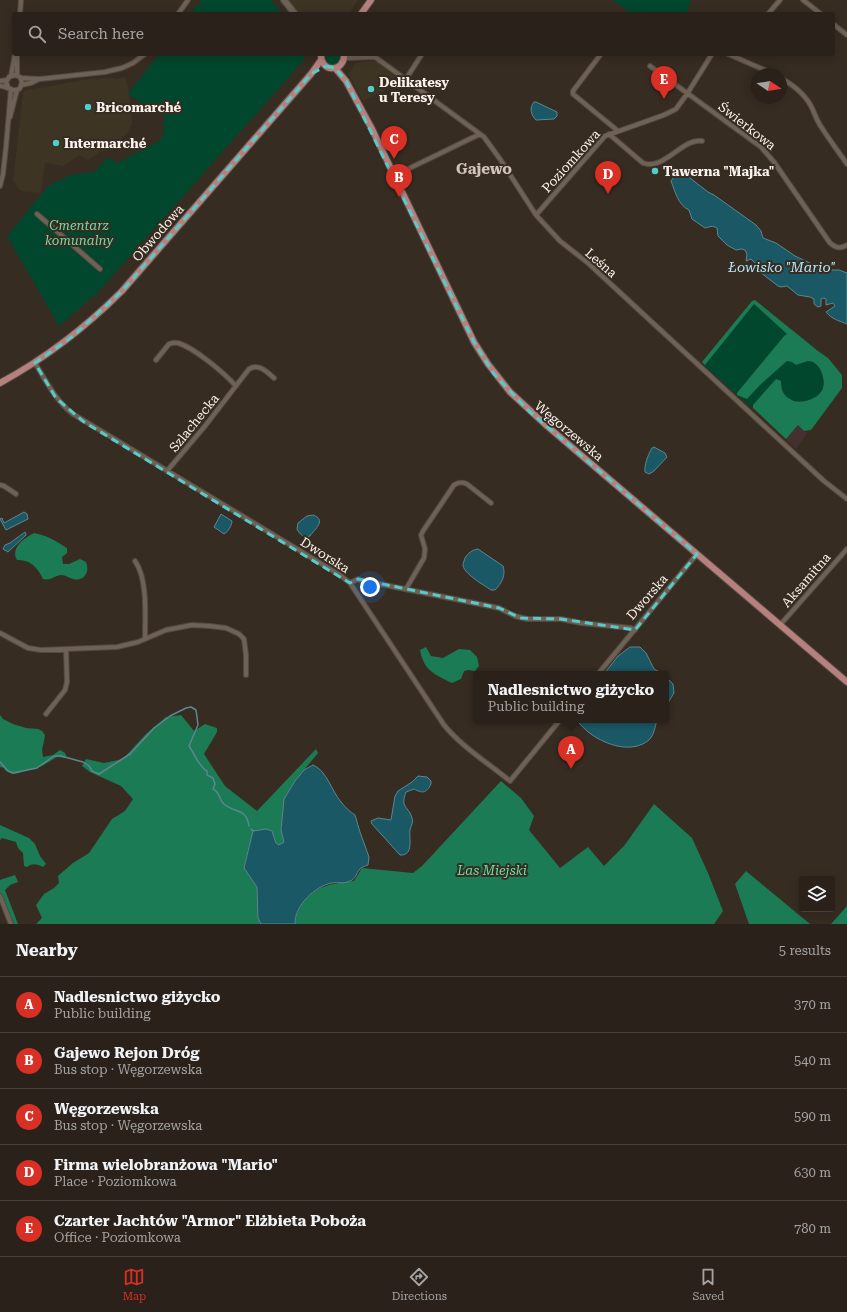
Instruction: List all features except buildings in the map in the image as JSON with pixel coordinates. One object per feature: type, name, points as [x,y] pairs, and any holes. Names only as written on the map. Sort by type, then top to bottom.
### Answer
[{"type":"main road","points":[[362,12],[371,0]]},
{"type":"main road","points":[[321,57],[326,66],[335,68],[342,64],[344,56]]},
{"type":"main road","name":"Obwodowa","points":[[0,382],[35,363],[78,332],[122,291],[311,74],[321,57]]},
{"type":"main road","name":"Węgorzewska","points":[[342,64],[346,81]]},
{"type":"main road","name":"Obwodowa","points":[[311,74],[326,66]]},
{"type":"main road","name":"Węgorzewska","points":[[335,68],[346,81],[387,160],[474,342],[494,374],[528,411],[847,682]]},
{"type":"street","points":[[20,12],[21,0]]},
{"type":"street","points":[[179,12],[188,0]]},
{"type":"street","points":[[284,0],[293,12]]},
{"type":"street","points":[[770,12],[780,0]]},
{"type":"street","points":[[803,0],[818,12]]},
{"type":"street","points":[[835,25],[847,34]]},
{"type":"street","points":[[0,81],[7,80],[11,76],[16,56]]},
{"type":"street","points":[[16,56],[21,85]]},
{"type":"street","points":[[11,76],[40,79],[104,72],[118,69],[133,63],[142,56]]},
{"type":"street","name":"Leśna","points":[[344,56],[375,57],[480,134],[490,144],[536,215],[560,241],[588,263],[819,476],[847,499]]},
{"type":"street","points":[[406,79],[421,56]]},
{"type":"street","points":[[599,56],[573,91],[573,94],[618,131]]},
{"type":"street","name":"Poziomkowa","points":[[536,215],[600,140],[609,134],[676,109],[711,56]]},
{"type":"street","points":[[733,56],[760,68]]},
{"type":"street","name":"Świerkowa","points":[[650,66],[761,147],[774,162],[830,243],[838,248],[847,246]]},
{"type":"street","points":[[0,186],[3,174],[9,122],[17,90],[21,85],[40,79]]},
{"type":"street","points":[[7,80],[9,88],[9,122]]},
{"type":"street","points":[[787,81],[803,94],[812,107],[816,119],[847,164]]},
{"type":"street","points":[[0,86],[17,90]]},
{"type":"street","points":[[410,168],[480,134]]},
{"type":"street","points":[[609,134],[646,164],[659,162],[694,142],[702,141]]},
{"type":"street","points":[[37,214],[100,269]]},
{"type":"street","points":[[156,360],[164,348],[169,344],[177,343],[194,351],[211,363],[236,386]]},
{"type":"street","name":"Dworska","points":[[35,363],[56,398],[64,407],[84,422],[315,560],[350,583],[358,579],[499,608],[521,618],[536,620],[561,619],[581,623],[631,628],[635,630],[697,554]]},
{"type":"street","name":"Szlachecka","points":[[167,471],[205,426],[249,369],[256,366],[263,369],[274,378]]},
{"type":"street","points":[[406,589],[424,558],[425,549],[421,535],[454,485],[459,482],[464,482],[491,503]]},
{"type":"street","points":[[0,485],[16,494]]},
{"type":"street","name":"Aksamitna","points":[[780,625],[847,549]]},
{"type":"street","points":[[135,561],[141,571],[144,585],[145,639]]},
{"type":"street","points":[[350,583],[444,725],[468,748],[510,781],[558,723]]},
{"type":"street","points":[[0,633],[34,650],[66,649],[117,647],[129,645],[166,630],[192,625],[210,626],[234,631],[244,639],[246,675]]},
{"type":"street","points":[[601,671],[635,630]]},
{"type":"street","points":[[46,714],[65,690],[67,682],[66,649]]},
{"type":"street","points":[[0,896],[11,924]]},
{"type":"highlighted area","points":[[326,66],[335,68],[346,81],[474,342],[494,374],[529,411],[697,554],[635,630],[561,619],[521,618],[499,608],[358,579],[350,583],[84,422],[56,398],[35,363],[73,336],[122,291],[311,74]]},
{"type":"shaded area","points":[[288,0],[358,0],[350,12],[298,12]]},
{"type":"shaded area","points":[[372,61],[378,62],[396,77],[384,91],[363,101],[349,74],[355,63]]},
{"type":"shaded area","points":[[125,77],[129,91],[132,124],[126,135],[88,160],[79,155],[64,166],[45,163],[41,193],[21,191],[13,181],[23,93],[26,90],[90,79],[116,79]]},
{"type":"shaded area","points":[[798,425],[807,433],[796,449],[786,439]]},
{"type":"green space","points":[[202,0],[271,0],[281,12],[192,12]]},
{"type":"green space","points":[[612,0],[692,0],[687,8],[689,12],[630,12]]},
{"type":"green space","name":"Cmentarz komunalny","points":[[157,56],[304,56],[304,60],[99,291],[59,326],[7,236],[48,186],[71,175],[94,172],[108,157],[117,163],[159,141],[163,136],[164,114],[149,108],[128,94]]},
{"type":"green space","points":[[325,56],[341,56],[338,63],[330,65],[325,60]]},
{"type":"green space","points":[[755,300],[828,358],[842,375],[842,388],[811,430],[804,431],[798,425],[786,439],[753,408],[753,405],[776,379],[781,381],[784,394],[792,400],[797,402],[804,401],[817,396],[821,393],[824,380],[819,367],[816,364],[808,361],[796,365],[787,361],[747,399],[737,395],[737,393],[787,334],[754,304],[705,365],[702,362],[752,301]]},
{"type":"green space","points":[[754,304],[788,335],[747,399],[787,361],[796,365],[808,361],[819,367],[823,376],[824,384],[821,392],[816,397],[803,402],[794,401],[785,395],[781,385],[753,405],[753,408],[703,364],[705,364]]},
{"type":"green space","points":[[34,533],[48,537],[67,548],[67,553],[62,557],[63,564],[69,564],[80,559],[86,562],[86,575],[77,580],[64,575],[43,579],[33,565],[26,561],[17,560],[15,551],[19,544]]},
{"type":"green space","points":[[426,647],[431,656],[443,658],[459,649],[470,650],[477,657],[479,666],[475,671],[464,671],[461,679],[452,683],[435,674],[424,663],[420,650]]},
{"type":"green space","points":[[0,715],[3,719],[13,724],[42,731],[45,735],[42,750],[43,757],[53,755],[60,750],[65,753],[67,758],[57,757],[42,766],[15,774],[10,773],[4,768],[0,767]]},
{"type":"green space","points":[[181,715],[194,731],[205,724],[217,728],[217,732],[204,754],[225,786],[257,811],[316,749],[318,753],[295,781],[284,799],[281,830],[284,842],[279,845],[276,843],[272,831],[266,829],[253,832],[244,867],[257,887],[258,918],[261,924],[36,924],[42,918],[36,905],[44,894],[59,883],[58,876],[73,863],[89,853],[112,819],[125,811],[133,799],[121,786],[90,772],[82,766],[86,759],[104,763],[123,759],[145,735],[166,717]]},
{"type":"green space","name":"Las Miejski","points":[[501,781],[521,798],[534,816],[529,830],[560,868],[588,847],[604,866],[624,846],[654,804],[692,838],[723,911],[714,924],[295,924],[295,918],[299,909],[309,895],[329,885],[354,881],[362,868],[413,873],[422,866]]},
{"type":"green space","points":[[0,825],[29,838],[35,844],[40,856],[46,864],[43,867],[35,864],[27,867],[24,866],[23,853],[18,848],[16,842],[2,838],[0,840]]},
{"type":"green space","points":[[746,871],[810,924],[749,924],[735,884]]},
{"type":"green space","points":[[15,875],[18,882],[10,885],[5,890],[18,924],[8,924],[0,903],[0,880]]},
{"type":"green space","points":[[847,906],[847,924],[831,924]]},
{"type":"water","points":[[534,102],[557,112],[557,116],[554,119],[536,120],[531,111]]},
{"type":"water","name":"Łowisko \"Mario\"","points":[[679,171],[756,225],[761,231],[763,238],[776,243],[795,256],[818,267],[830,270],[839,270],[847,273],[847,324],[833,318],[826,312],[835,306],[833,303],[826,305],[826,299],[823,298],[821,299],[821,306],[818,307],[814,304],[814,299],[798,295],[787,286],[778,286],[756,269],[755,263],[751,259],[746,261],[747,254],[745,250],[736,250],[727,245],[718,236],[717,228],[712,226],[705,228],[692,219],[689,210],[682,205],[677,197],[671,181]]},
{"type":"water","points":[[654,447],[665,453],[667,457],[654,471],[649,474],[645,472],[645,466],[649,454]]},
{"type":"water","points":[[24,512],[27,514],[28,519],[6,530],[0,519],[2,518],[4,523]]},
{"type":"water","points":[[221,514],[232,521],[230,528],[224,534],[214,527]]},
{"type":"water","points":[[313,515],[319,519],[319,525],[310,536],[302,536],[297,529],[298,523],[307,516]]},
{"type":"water","points":[[25,532],[26,535],[8,552],[3,549],[5,545]]},
{"type":"water","points":[[478,549],[503,566],[503,579],[495,590],[491,590],[479,582],[466,571],[464,567],[463,564],[466,556],[472,551]]},
{"type":"water","points":[[630,647],[640,647],[646,653],[654,669],[658,671],[606,671],[618,656]]},
{"type":"water","points":[[669,680],[673,684],[674,693],[669,701]]},
{"type":"water","points":[[579,723],[656,723],[651,738],[635,747],[619,746],[604,742],[588,732]]},
{"type":"water","points":[[313,765],[322,772],[341,802],[355,815],[369,857],[368,865],[360,869],[352,880],[332,883],[319,888],[307,898],[298,910],[295,924],[261,924],[258,918],[257,887],[244,868],[253,831],[266,829],[272,831],[276,843],[279,845],[284,842],[281,830],[284,799],[304,770]]},
{"type":"water","points":[[418,776],[427,777],[431,781],[431,784],[424,792],[414,789],[406,792],[404,804],[411,814],[413,821],[410,830],[409,850],[404,855],[400,855],[371,821],[378,818],[391,820],[395,796],[398,791]]},
{"type":"waterway","points":[[0,762],[8,771],[13,773],[37,768],[54,756],[61,756],[83,762],[89,766],[92,771],[99,774],[130,754],[154,728],[170,716],[191,707],[196,710],[198,725],[189,746],[199,763],[207,771],[207,775],[213,778],[215,784],[213,789],[217,792],[222,802],[228,807],[243,813],[248,820],[249,826]]},
{"type":"place","name":"Delikatesy u Teresy","points":[[371,89]]},
{"type":"place","name":"Czarter Jachtów \"Armor\" Elżbieta Poboża","points":[[664,99]]},
{"type":"place","name":"Bricomarché","points":[[88,107]]},
{"type":"place","name":"Intermarché","points":[[56,143]]},
{"type":"place","name":"Węgorzewska","points":[[394,159]]},
{"type":"place","name":"Tawerna \"Majka\"","points":[[655,171]]},
{"type":"place","name":"Firma wielobranżowa \"Mario\"","points":[[608,194]]},
{"type":"place","name":"Gajewo Rejon Dróg","points":[[399,197]]},
{"type":"place","name":"Nadlesnictwo giżycko","points":[[571,769]]},
{"type":"district","name":"Gajewo","points":[[484,169]]}]
